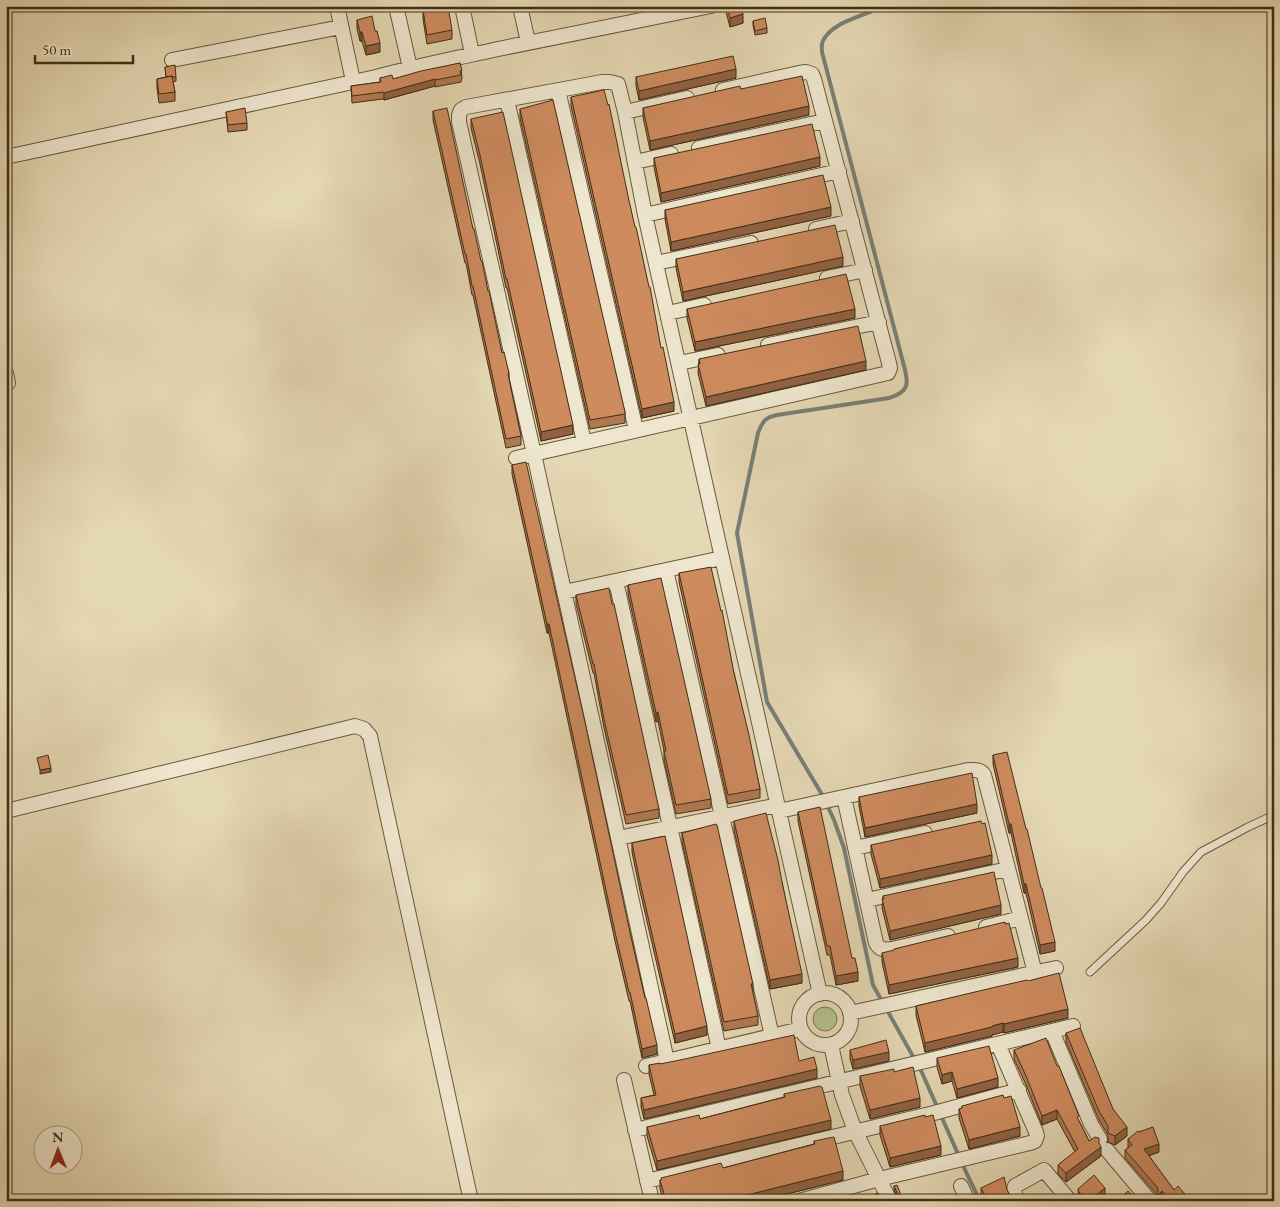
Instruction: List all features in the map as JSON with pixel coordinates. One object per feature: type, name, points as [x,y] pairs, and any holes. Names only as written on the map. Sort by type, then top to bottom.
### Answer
[{"type":"street","points":[[337,6],[353,81]]},
{"type":"street","points":[[396,6],[410,68]]},
{"type":"street","points":[[462,6],[472,54]]},
{"type":"street","points":[[520,6],[528,42]]},
{"type":"street","points":[[6,157],[528,42],[711,6]]},
{"type":"street","points":[[172,60],[341,27]]},
{"type":"street","points":[[516,458],[888,373],[890,368],[812,74],[806,72],[625,112]]},
{"type":"street","points":[[667,1061],[459,122],[461,110],[466,107],[602,82],[618,84],[645,215],[820,994]]},
{"type":"street","points":[[558,90],[636,430]]},
{"type":"street","points":[[507,100],[584,442]]},
{"type":"street","points":[[635,162],[825,121]]},
{"type":"street","points":[[645,215],[838,171]]},
{"type":"street","points":[[805,231],[852,221]]},
{"type":"street","points":[[656,263],[768,239]]},
{"type":"street","points":[[818,280],[865,270]]},
{"type":"street","points":[[668,313],[715,303]]},
{"type":"street","points":[[755,348],[878,322]]},
{"type":"street","points":[[679,364],[727,354]]},
{"type":"street","points":[[564,592],[722,558]]},
{"type":"street","points":[[666,570],[772,1036]]},
{"type":"street","points":[[616,581],[720,1048]]},
{"type":"street","points":[[6,811],[355,726],[364,729],[370,736],[471,1201]]},
{"type":"street","points":[[618,838],[721,816],[831,799],[968,770],[981,771],[984,775],[990,819],[1008,869],[1035,973]]},
{"type":"street","points":[[831,799],[855,848],[876,943],[879,948],[883,950],[956,934]]},
{"type":"street","points":[[855,848],[939,830]]},
{"type":"street","points":[[867,900],[1008,869]]},
{"type":"street","points":[[975,929],[1021,918]]},
{"type":"street","points":[[850,1013],[1056,968]]},
{"type":"street","points":[[820,994],[838,996],[845,1002],[850,1013],[852,1018],[846,1036],[839,1042],[831,1045],[822,1046],[814,1044],[807,1039],[799,1025],[801,1009],[805,1002],[812,996],[820,994]]},
{"type":"street","points":[[636,1130],[1073,1026]]},
{"type":"street","points":[[646,1066],[801,1029]]},
{"type":"street","points":[[1052,1031],[1091,1124],[1104,1144],[1150,1201]]},
{"type":"street","points":[[799,1201],[879,1179],[1030,1143],[1035,1140],[1036,1132],[998,1044]]},
{"type":"street","points":[[831,1045],[839,1082],[855,1131],[890,1201]]},
{"type":"street","points":[[624,1080],[652,1201]]},
{"type":"street","points":[[647,1181],[939,1111],[1018,1090]]},
{"type":"street","points":[[1018,1201],[1014,1190],[1015,1186],[1044,1170],[1070,1201]]},
{"type":"street","points":[[961,1186],[968,1201]]},
{"type":"lane","points":[[1090,972],[1146,920],[1201,852],[1274,814]]},
{"type":"green space","points":[[808,6],[845,6],[809,11]]},
{"type":"green space","points":[[825,1007],[830,1008],[836,1014],[836,1024],[830,1030],[825,1031],[820,1030],[814,1024],[813,1019],[814,1014],[820,1008]]},
{"type":"building","points":[[448,6],[452,30],[427,35],[423,10]]},
{"type":"building","points":[[727,6],[741,6],[743,14],[730,18]]},
{"type":"building","points":[[372,16],[380,43],[366,46],[357,20]]},
{"type":"building","points":[[765,18],[767,28],[755,31],[753,21]]},
{"type":"building","points":[[733,56],[736,69],[639,91],[636,77]]},
{"type":"building","points":[[460,63],[461,75],[435,79],[384,93],[352,96],[351,86],[381,82],[380,78],[392,75],[393,79]]},
{"type":"building","points":[[175,65],[176,77],[166,77],[165,67]]},
{"type":"building","points":[[172,76],[175,92],[159,94],[157,79]]},
{"type":"building","points":[[802,76],[809,106],[650,141],[643,108],[740,86],[741,89]]},
{"type":"building","points":[[604,90],[609,104],[674,402],[642,409],[571,97]]},
{"type":"building","points":[[553,100],[625,414],[590,420],[520,109]]},
{"type":"building","points":[[245,108],[247,123],[228,125],[226,112]]},
{"type":"building","points":[[447,108],[502,353],[504,352],[509,373],[521,436],[506,439],[433,111]]},
{"type":"building","points":[[503,112],[573,425],[541,432],[471,119]]},
{"type":"building","points":[[812,124],[820,157],[661,193],[654,158]]},
{"type":"building","points":[[823,175],[831,207],[671,242],[665,210]]},
{"type":"building","points":[[835,225],[843,257],[683,292],[676,259]]},
{"type":"building","points":[[846,274],[855,309],[695,342],[687,309]]},
{"type":"building","points":[[858,326],[866,361],[706,397],[698,364],[700,364],[699,359]]},
{"type":"building","points":[[526,462],[631,937],[657,1045],[642,1049],[549,624],[547,624],[512,465]]},
{"type":"building","points":[[711,567],[760,789],[728,795],[679,573]]},
{"type":"building","points":[[661,578],[711,799],[676,805],[664,751],[666,751],[658,712],[656,713],[628,585]]},
{"type":"building","points":[[609,588],[659,809],[626,815],[604,719],[594,664],[576,595]]},
{"type":"building","points":[[1007,752],[1055,942],[1040,945],[1026,884],[1024,884],[993,755]]},
{"type":"building","points":[[48,755],[51,768],[40,770],[37,758]]},
{"type":"building","points":[[972,773],[977,804],[865,828],[859,797]]},
{"type":"building","points":[[820,807],[852,958],[855,958],[858,972],[836,976],[830,946],[827,946],[798,812]]},
{"type":"building","points":[[766,813],[802,974],[770,980],[734,821]]},
{"type":"building","points":[[981,821],[982,824],[985,823],[992,855],[880,879],[871,845]]},
{"type":"building","points":[[716,824],[753,984],[751,984],[758,1016],[724,1022],[682,833]]},
{"type":"building","points":[[665,836],[707,1026],[675,1034],[632,843]]},
{"type":"building","points":[[994,872],[1001,905],[890,931],[882,899],[884,899],[883,896]]},
{"type":"building","points":[[1005,922],[1005,924],[1009,923],[1018,958],[889,985],[882,953]]},
{"type":"building","points":[[1059,973],[1068,1009],[925,1043],[916,1006]]},
{"type":"building","points":[[1080,1028],[1113,1109],[1127,1127],[1115,1136],[1108,1133],[1108,1126],[1099,1111],[1066,1033]]},
{"type":"building","points":[[794,1035],[799,1061],[814,1057],[817,1069],[644,1110],[641,1098],[656,1095],[649,1065]]},
{"type":"building","points":[[1046,1038],[1079,1116],[1077,1117],[1089,1141],[1095,1137],[1099,1138],[1101,1147],[1066,1173],[1058,1165],[1078,1149],[1057,1110],[1042,1116],[1014,1050]]},
{"type":"building","points":[[886,1040],[889,1052],[853,1060],[850,1050]]},
{"type":"building","points":[[989,1046],[998,1078],[957,1089],[952,1072],[942,1075],[937,1058]]},
{"type":"building","points":[[913,1067],[920,1098],[870,1110],[860,1076],[894,1069],[894,1072]]},
{"type":"building","points":[[822,1087],[831,1120],[657,1161],[647,1127],[699,1115],[700,1119],[785,1097],[784,1094]]},
{"type":"building","points":[[1003,1095],[1004,1098],[1011,1096],[1020,1127],[969,1140],[959,1109],[962,1106]]},
{"type":"building","points":[[925,1115],[925,1117],[933,1115],[941,1146],[890,1158],[880,1126]]},
{"type":"building","points":[[1153,1127],[1159,1144],[1144,1149],[1174,1190],[1178,1186],[1191,1201],[1170,1201],[1162,1191],[1158,1195],[1157,1187],[1125,1150],[1132,1145],[1128,1139],[1138,1131]]},
{"type":"building","points":[[834,1137],[843,1171],[723,1201],[666,1201],[661,1178],[721,1163],[723,1168],[815,1144],[814,1141]]},
{"type":"building","points":[[1094,1175],[1105,1188],[1089,1201],[1086,1201],[1078,1189]]},
{"type":"building","points":[[1004,1177],[1007,1190],[1013,1201],[988,1201],[981,1188]]},
{"type":"building","points":[[897,1185],[901,1195],[899,1197],[894,1186]]},
{"type":"building","points":[[1128,1191],[1136,1201],[1117,1201]]},
{"type":"building","points":[[878,1193],[883,1201],[878,1201],[875,1194]]},
{"type":"waterway","points":[[824,798],[767,702],[737,533],[758,433],[765,420],[777,415],[889,398],[896,396],[906,387],[906,372],[822,52],[822,42],[834,28],[883,6]]},
{"type":"waterway","points":[[827,805],[844,848],[873,985],[915,1060]]},
{"type":"waterway","points":[[919,1066],[980,1201]]}]
